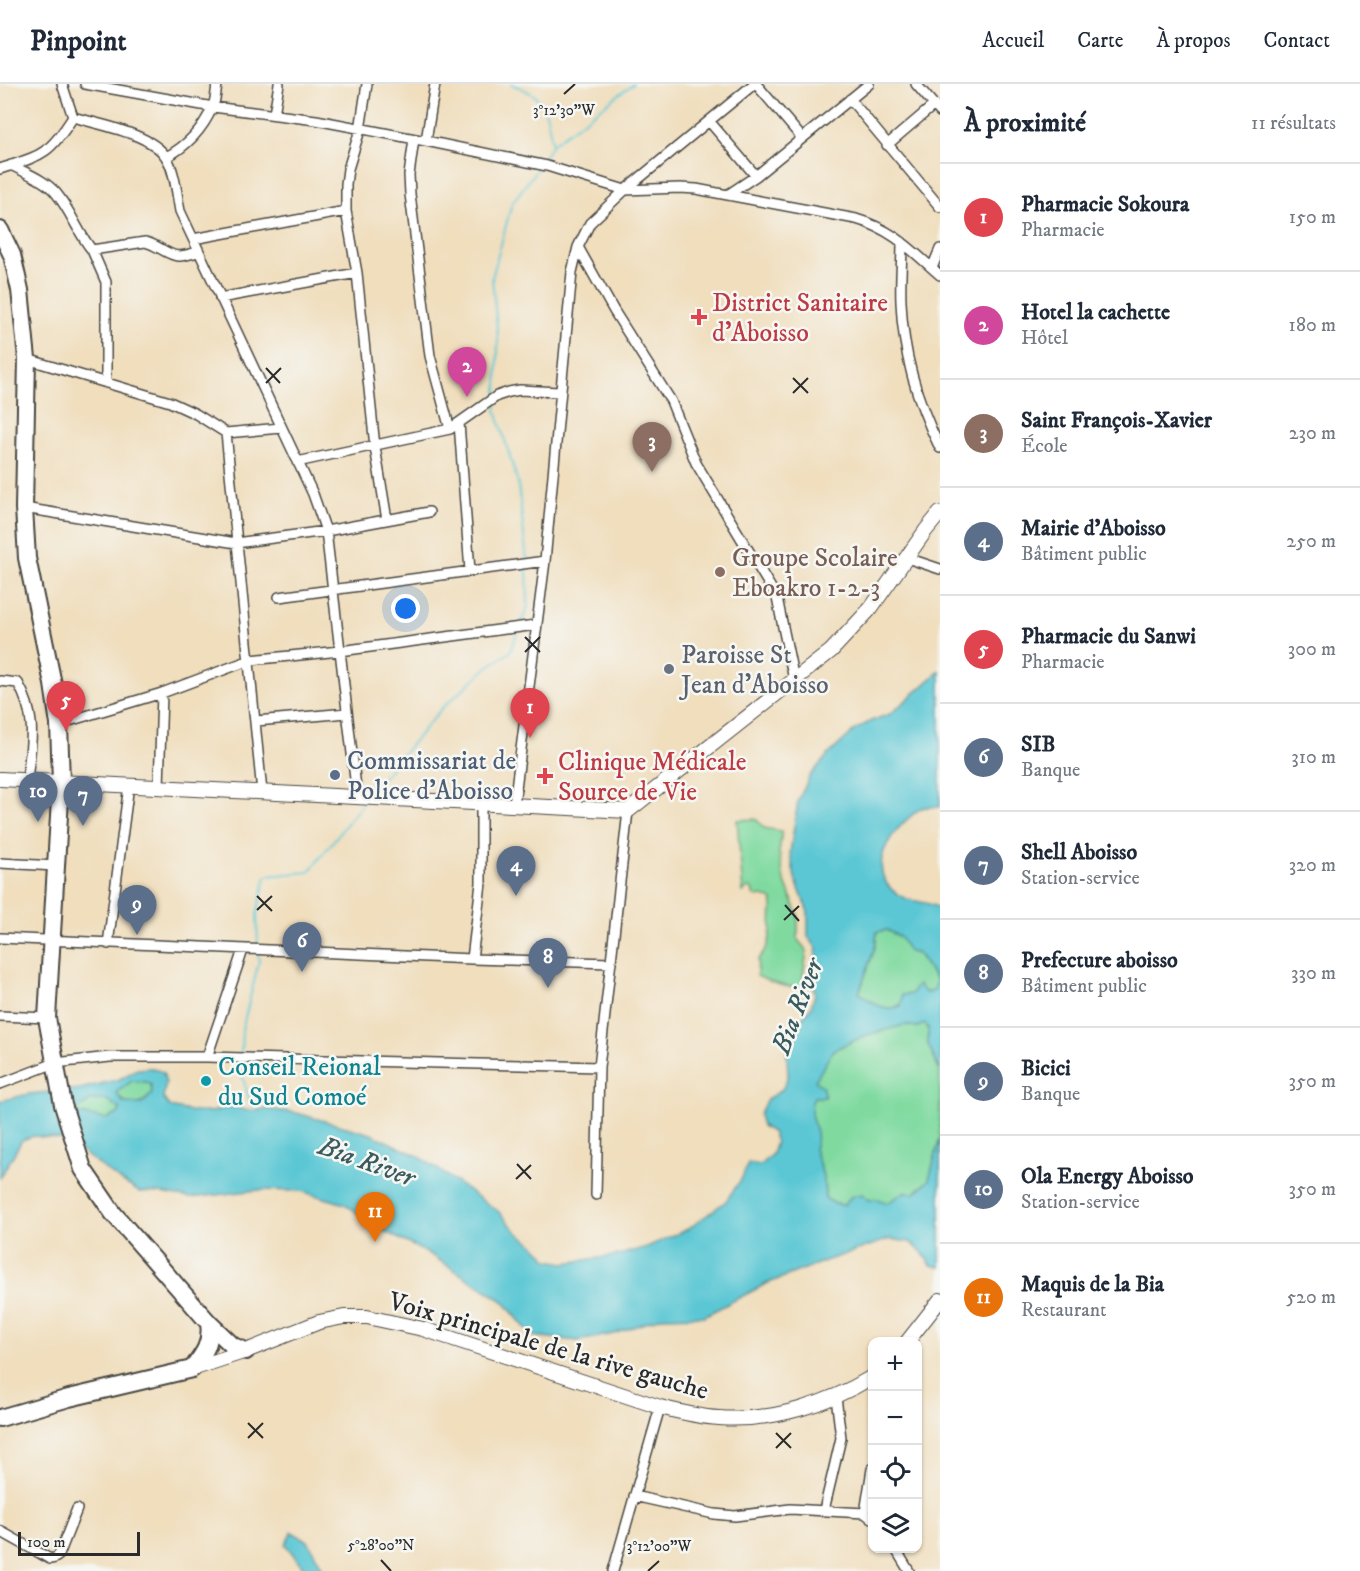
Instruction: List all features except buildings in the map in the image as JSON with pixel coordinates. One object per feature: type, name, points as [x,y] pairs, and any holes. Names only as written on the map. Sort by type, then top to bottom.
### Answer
[{"type":"highway","points":[[0,230],[12,255],[20,290],[27,359],[24,508],[28,567],[53,684],[59,724],[61,782],[47,1018],[56,1070],[69,1128],[83,1170],[113,1213],[210,1323],[227,1341],[246,1351]]},
{"type":"highway","points":[[0,1418],[69,1398],[192,1369],[208,1347],[211,1336],[210,1323]]},
{"type":"main road","points":[[0,779],[628,811],[831,651],[871,608],[940,513]]},
{"type":"main road","points":[[910,1337],[940,1302]]},
{"type":"main road","name":"Voix principale de la rive gauche","points":[[192,1369],[246,1351],[319,1322],[344,1317],[367,1317],[423,1329],[690,1415],[752,1418],[785,1412],[836,1397],[868,1380]]},
{"type":"street","points":[[62,84],[73,117]]},
{"type":"street","points":[[85,84],[213,107],[316,120],[426,141],[547,166],[626,190],[680,188],[729,194],[856,219],[889,232],[940,275]]},
{"type":"street","points":[[166,157],[182,149],[193,137],[213,107],[217,84]]},
{"type":"street","points":[[274,114],[279,84]]},
{"type":"street","points":[[367,84],[360,130],[348,169],[346,211],[357,273],[375,447],[387,520]]},
{"type":"street","points":[[426,141],[435,84]]},
{"type":"street","points":[[514,804],[545,561],[572,272],[578,247],[590,224],[626,190],[755,84],[802,138]]},
{"type":"street","points":[[729,194],[756,176],[870,84]]},
{"type":"street","points":[[887,145],[937,109],[916,84]]},
{"type":"street","points":[[850,99],[940,207]]},
{"type":"street","points":[[73,117],[128,132],[151,143],[166,157],[174,181],[180,212],[314,494],[326,531],[357,796]]},
{"type":"street","points":[[0,169],[40,155],[50,148],[73,117]]},
{"type":"street","points":[[709,121],[756,176]]},
{"type":"street","points":[[414,139],[409,176],[410,194],[430,356],[450,429]]},
{"type":"street","points":[[11,165],[42,181],[55,192],[81,237],[92,250],[106,282],[106,383]]},
{"type":"street","points":[[193,239],[346,211]]},
{"type":"street","points":[[92,250],[145,242],[180,256],[199,252]]},
{"type":"street","points":[[902,242],[901,302],[907,354],[919,403],[940,448]]},
{"type":"street","points":[[578,247],[614,311],[670,401],[696,463],[777,598],[794,680]]},
{"type":"street","points":[[932,268],[940,249]]},
{"type":"street","points":[[220,298],[357,273]]},
{"type":"street","points":[[27,359],[170,402],[196,414],[226,433],[281,428]]},
{"type":"street","points":[[297,462],[450,429],[497,396],[509,392],[519,390],[559,392]]},
{"type":"street","points":[[459,423],[470,571]]},
{"type":"street","points":[[226,433],[262,792]]},
{"type":"street","points":[[24,508],[236,543],[326,531],[429,512]]},
{"type":"street","points":[[907,558],[940,569]]},
{"type":"street","points":[[279,597],[545,561]]},
{"type":"street","points":[[59,724],[162,693],[250,660],[340,651],[536,625]]},
{"type":"street","points":[[0,681],[18,683],[31,715],[32,732],[27,780]]},
{"type":"street","points":[[159,787],[162,693]]},
{"type":"street","points":[[256,722],[347,713]]},
{"type":"street","points":[[108,944],[129,785]]},
{"type":"street","points":[[472,959],[481,883],[481,802]]},
{"type":"street","points":[[596,1195],[599,1067],[628,811]]},
{"type":"street","points":[[0,863],[56,866]]},
{"type":"street","points":[[0,938],[243,950],[611,963]]},
{"type":"street","points":[[207,1057],[243,950]]},
{"type":"street","points":[[0,1016],[47,1018]]},
{"type":"street","points":[[0,1084],[110,1058],[207,1057],[599,1067]]},
{"type":"street","points":[[824,1510],[841,1438],[836,1397]]},
{"type":"street","points":[[613,1571],[660,1407]]},
{"type":"street","points":[[634,1496],[714,1514],[735,1516],[790,1509],[824,1510],[868,1516]]},
{"type":"street","points":[[0,1531],[50,1559],[55,1558],[59,1555],[77,1509]]},
{"type":"street","points":[[898,1553],[909,1571]]},
{"type":"green space","points":[[756,819],[764,828],[782,831],[779,853],[784,880],[798,914],[798,940],[807,951],[803,988],[779,985],[757,976],[758,959],[770,938],[773,900],[758,897],[753,894],[752,889],[748,888],[743,892],[737,820]]},
{"type":"green space","points":[[887,930],[900,937],[908,951],[918,954],[937,981],[934,991],[911,994],[904,1002],[892,1008],[880,1007],[859,993],[875,947],[877,932]]},
{"type":"green space","points":[[924,1024],[928,1028],[928,1044],[940,1071],[940,1138],[929,1180],[913,1194],[904,1192],[888,1203],[852,1196],[844,1205],[835,1204],[825,1198],[824,1179],[814,1149],[809,1108],[814,1097],[815,1081],[833,1050],[865,1035],[905,1025],[917,1027]]},
{"type":"green space","points":[[132,1081],[147,1082],[151,1085],[152,1094],[134,1105],[125,1102],[116,1093]]},
{"type":"green space","points":[[92,1100],[107,1100],[120,1109],[118,1114],[106,1119],[78,1114],[77,1109]]},
{"type":"water","name":"Bia River","points":[[940,671],[940,807],[921,809],[897,830],[886,847],[881,866],[887,884],[893,891],[907,899],[940,909],[940,1071],[928,1044],[928,1028],[925,1024],[917,1027],[905,1025],[866,1035],[833,1050],[815,1081],[822,1086],[825,1097],[814,1097],[811,1105],[816,1136],[814,1149],[824,1179],[825,1198],[835,1204],[844,1205],[852,1196],[862,1194],[868,1200],[877,1199],[888,1203],[904,1192],[914,1194],[929,1180],[940,1138],[940,1267],[931,1265],[922,1252],[910,1242],[890,1239],[766,1284],[704,1316],[661,1317],[614,1334],[578,1341],[532,1336],[503,1301],[431,1255],[376,1227],[345,1204],[301,1191],[258,1190],[190,1198],[139,1192],[66,1140],[34,1136],[22,1140],[0,1178],[0,1101],[29,1094],[80,1089],[120,1079],[137,1069],[151,1068],[163,1072],[166,1083],[163,1098],[170,1107],[200,1112],[215,1111],[230,1106],[249,1111],[265,1109],[293,1112],[371,1134],[420,1157],[498,1211],[548,1260],[565,1263],[619,1255],[647,1247],[688,1229],[726,1201],[742,1178],[748,1163],[760,1165],[772,1154],[776,1142],[772,1132],[762,1126],[759,1115],[767,1099],[782,1090],[788,1076],[786,1038],[811,1007],[815,994],[812,981],[817,948],[808,937],[808,912],[795,878],[790,853],[798,801],[810,776],[828,755],[855,730],[890,714]],"holes":[[[887,930],[900,937],[908,951],[918,954],[937,981],[934,991],[926,993],[918,985],[911,994],[902,995],[901,1006],[895,1008],[879,1005],[859,993],[875,947],[877,932]],[[132,1081],[147,1082],[151,1085],[152,1094],[142,1104],[124,1103],[116,1093]],[[92,1100],[107,1100],[120,1109],[118,1114],[106,1119],[78,1114],[77,1109]]]},
{"type":"water","points":[[292,1532],[308,1541],[324,1571],[306,1571],[285,1544]]},
{"type":"waterway","points":[[511,84],[539,100],[546,113],[552,144]]},
{"type":"waterway","points":[[542,161],[552,144],[633,84]]},
{"type":"waterway","points":[[497,394],[498,338],[492,278],[512,203],[538,168]]},
{"type":"waterway","points":[[497,400],[496,411],[518,483],[527,561]]},
{"type":"waterway","points":[[521,623],[528,607],[527,567]]},
{"type":"waterway","points":[[370,793],[442,708],[489,666],[510,652],[518,631]]},
{"type":"waterway","points":[[258,948],[257,914],[266,876],[309,872],[363,803]]},
{"type":"waterway","points":[[241,1054],[242,1030],[259,961],[258,953]]},
{"type":"waterway","points":[[241,1059],[241,1072],[253,1112]]},
{"type":"place","name":"District Sanitaire d'Aboisso","points":[[699,317]]},
{"type":"place","name":"Hotel la cachette","points":[[467,397]]},
{"type":"place","name":"Saint François-Xavier","points":[[652,472]]},
{"type":"place","name":"Groupe Scolaire Eboakro 1-2-3","points":[[720,572]]},
{"type":"place","name":"Paroisse St Jean d'Aboisso","points":[[669,669]]},
{"type":"place","name":"Pharmacie du Sanwi","points":[[66,731]]},
{"type":"place","name":"Pharmacie Sokoura","points":[[530,738]]},
{"type":"place","name":"Commissariat de Police d'Aboisso","points":[[335,775]]},
{"type":"place","name":"Clinique Médicale Source de Vie","points":[[545,776]]},
{"type":"place","name":"Ola Energy Aboisso","points":[[38,822]]},
{"type":"place","name":"Shell Aboisso","points":[[83,826]]},
{"type":"place","name":"Mairie d'Aboisso","points":[[516,896]]},
{"type":"place","name":"Bicici","points":[[137,935]]},
{"type":"place","name":"SIB","points":[[302,972]]},
{"type":"place","name":"Prefecture aboisso","points":[[548,988]]},
{"type":"place","name":"Conseil Reional du Sud Comoé","points":[[206,1081]]},
{"type":"place","name":"Maquis de la Bia","points":[[375,1242]]}]
